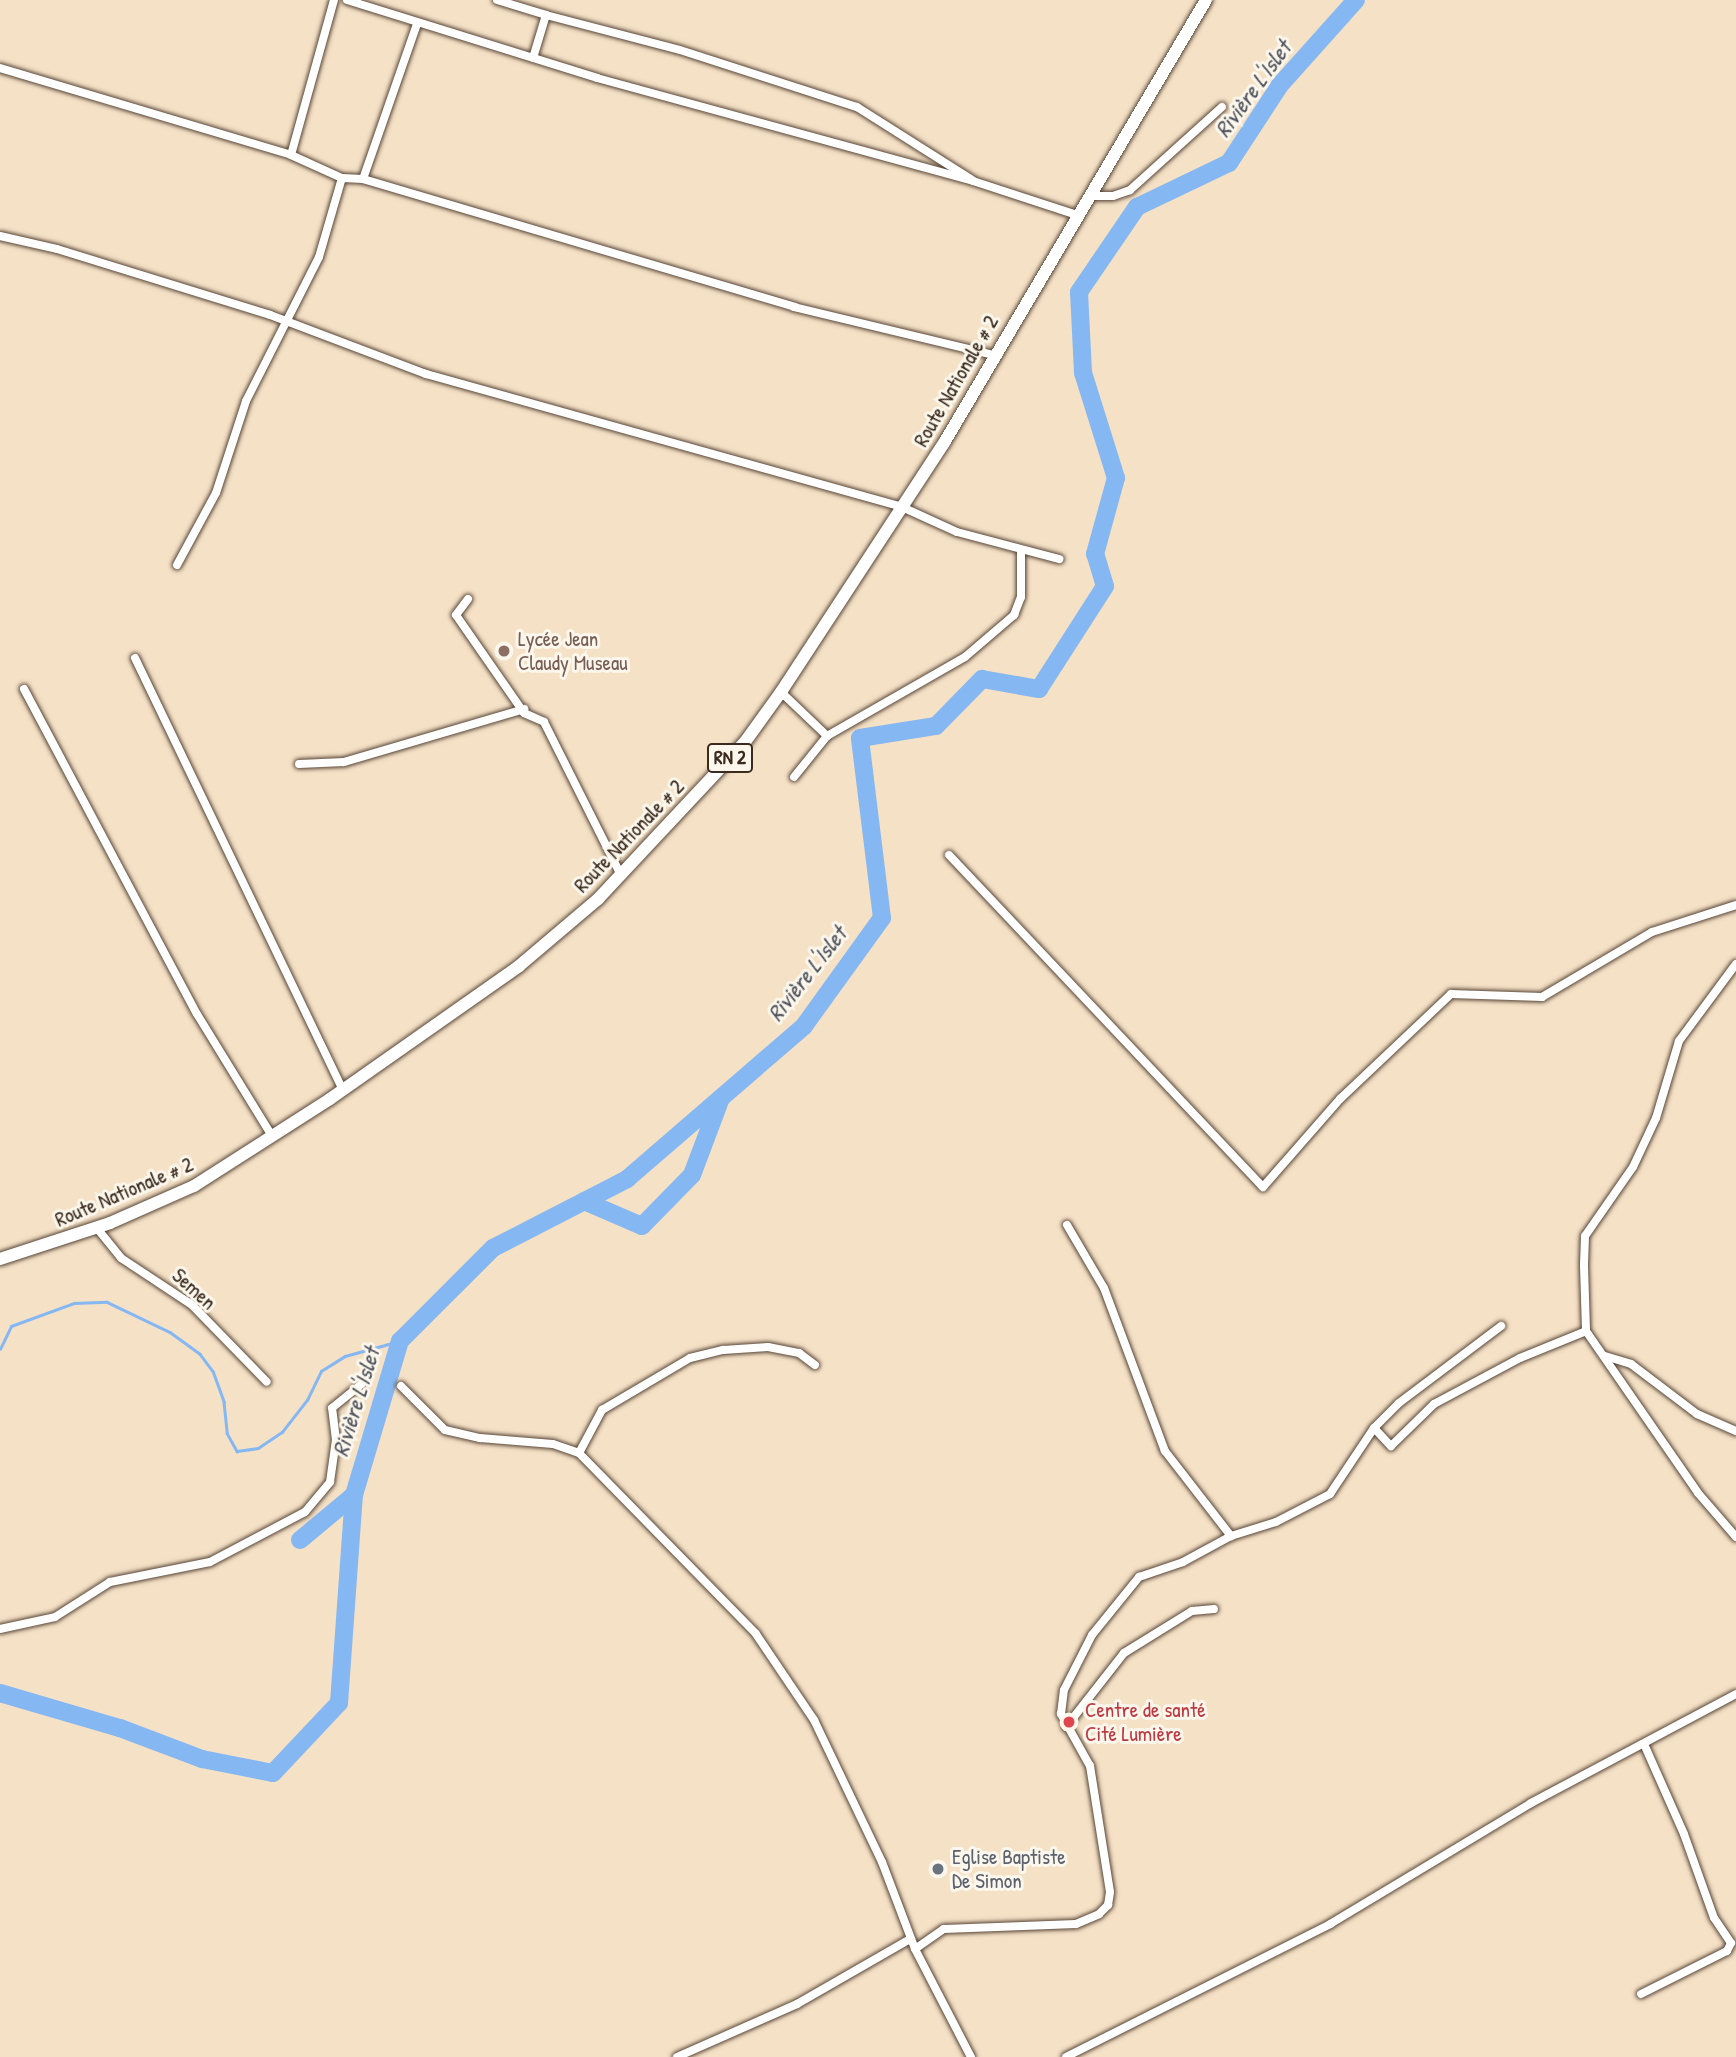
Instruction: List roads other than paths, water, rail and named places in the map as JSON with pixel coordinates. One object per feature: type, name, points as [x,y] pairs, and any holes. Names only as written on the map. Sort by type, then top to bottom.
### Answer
[{"type":"main road","name":"Route Nationale # 2","points":[[0,1259],[96,1227],[194,1186],[343,1090],[519,966],[621,875],[745,742],[781,692],[902,507],[1206,0]]},
{"type":"street","points":[[291,155],[334,0]]},
{"type":"street","points":[[347,0],[417,24],[973,181],[1077,215]]},
{"type":"street","points":[[497,0],[824,93],[890,125],[973,181]]},
{"type":"street","points":[[533,58],[546,15]]},
{"type":"street","points":[[363,179],[417,24]]},
{"type":"street","points":[[0,68],[291,155],[342,178],[363,179],[794,307],[994,355]]},
{"type":"street","points":[[1089,196],[1113,196],[1130,190],[1222,107]]},
{"type":"street","points":[[177,565],[216,493],[246,401],[318,257],[342,178]]},
{"type":"street","points":[[0,236],[57,249],[286,322],[426,374],[902,507],[957,532],[1021,552],[1059,559]]},
{"type":"street","points":[[794,777],[827,736],[965,657],[1014,615],[1021,597],[1021,552]]},
{"type":"street","points":[[468,599],[456,615],[524,709],[544,723],[621,875]]},
{"type":"street","points":[[135,658],[343,1090]]},
{"type":"street","points":[[24,689],[197,1014],[272,1136]]},
{"type":"street","points":[[781,692],[827,736]]},
{"type":"street","points":[[299,764],[344,762],[524,709]]},
{"type":"street","points":[[949,855],[1263,1187],[1340,1099],[1451,994],[1542,996],[1653,932],[1736,905]]},
{"type":"street","points":[[1736,964],[1679,1041],[1656,1118],[1633,1167],[1585,1236],[1586,1331],[1698,1493],[1736,1537]]},
{"type":"street","points":[[1067,1225],[1104,1288],[1164,1451],[1231,1536]]},
{"type":"street","name":"Semen","points":[[96,1227],[121,1258],[192,1306],[267,1381]]},
{"type":"street","points":[[915,1949],[944,1929],[1076,1924],[1099,1914],[1108,1905],[1110,1892],[1090,1766],[1061,1714],[1064,1690],[1092,1635],[1139,1577],[1184,1562],[1231,1536],[1276,1522],[1331,1494],[1374,1428],[1420,1386],[1501,1326]]},
{"type":"street","points":[[1374,1428],[1391,1446],[1434,1404],[1520,1358],[1586,1331]]},
{"type":"street","points":[[579,1453],[602,1410],[690,1358],[723,1350],[768,1347],[799,1353],[815,1365]]},
{"type":"street","points":[[1605,1356],[1631,1364],[1688,1408],[1736,1431]]},
{"type":"street","points":[[0,1629],[55,1617],[110,1582],[210,1562],[305,1512],[330,1482],[336,1440],[332,1408],[362,1384]]},
{"type":"street","points":[[401,1386],[445,1430],[471,1437],[553,1444],[579,1453],[756,1634],[814,1720],[882,1863],[910,1939],[971,2057]]},
{"type":"street","points":[[1066,1727],[1129,1648],[1192,1611],[1214,1609]]},
{"type":"street","points":[[1066,2057],[1330,1924],[1531,1803],[1736,1694]]},
{"type":"street","points":[[1641,1994],[1727,1951],[1731,1943],[1714,1918],[1684,1834],[1644,1744]]},
{"type":"street","points":[[677,2057],[797,2004],[910,1939]]},
{"type":"waterway","name":"Rivière L'Islet","points":[[0,1693],[120,1728],[202,1759],[273,1773],[339,1703],[354,1495],[400,1341],[493,1248],[627,1179],[804,1026],[882,918],[860,738],[936,726],[982,679],[1039,689],[1105,586],[1095,554],[1116,478],[1083,373],[1079,292],[1137,207],[1229,163],[1280,85],[1356,0]]},
{"type":"waterway","points":[[584,1201],[642,1226],[692,1175],[721,1098]]},
{"type":"waterway","points":[[0,1349],[11,1326],[74,1303],[107,1302],[170,1332],[200,1354],[213,1371],[224,1402],[227,1433],[237,1451],[258,1448],[282,1432],[307,1400],[321,1371],[345,1356],[400,1341]]},
{"type":"waterway","points":[[300,1540],[354,1495]]},
{"type":"place","name":"Lycée Jean Claudy Museau","points":[[504,651]]},
{"type":"place","name":"Centre de santé Cité Lumière","points":[[1069,1722]]},
{"type":"place","name":"Eglise Baptiste De Simon","points":[[938,1869]]}]
